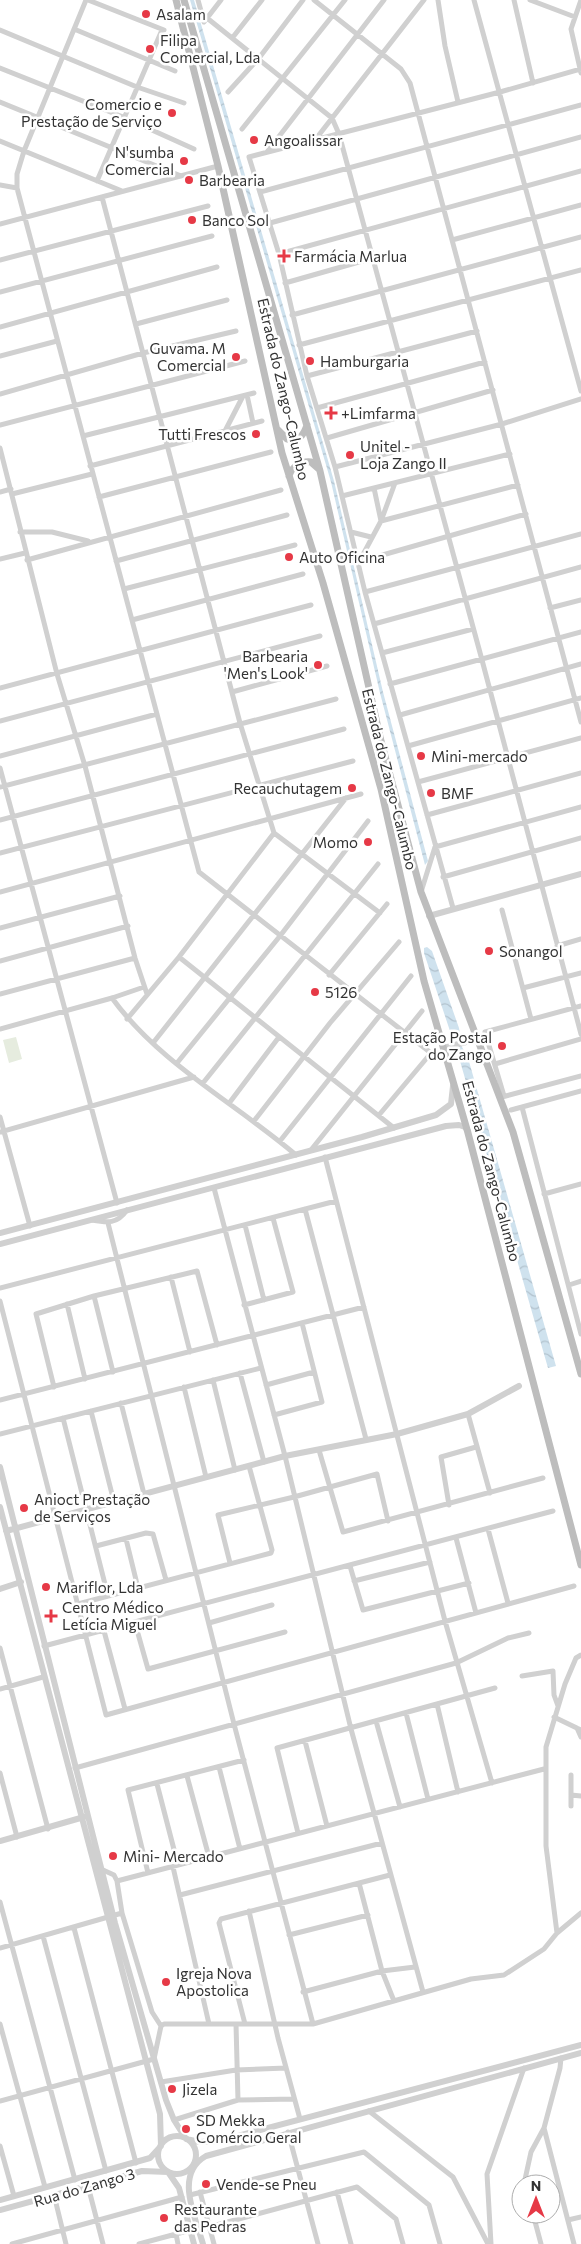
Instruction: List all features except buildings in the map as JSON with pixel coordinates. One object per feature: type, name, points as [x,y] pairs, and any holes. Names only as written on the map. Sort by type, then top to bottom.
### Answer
[{"type":"main road","name":"Estrada do Zango-Calumbo","points":[[176,0],[218,166],[276,428],[289,476],[326,592],[381,789],[415,947],[468,1133],[581,1565]]},
{"type":"main road","name":"Estrada do Zango-Calumbo","points":[[184,0],[307,421],[375,714],[421,892],[501,1097],[524,1166],[581,1374]]},
{"type":"main road","points":[[276,428],[287,439],[295,440],[305,432],[307,421]]},
{"type":"main road","points":[[289,476],[292,468],[307,462],[315,464],[320,471]]},
{"type":"street","points":[[98,181],[123,117],[148,60],[164,30],[87,0],[24,151],[17,174],[16,188],[199,872],[304,956],[432,1052],[379,1115]]},
{"type":"street","points":[[198,0],[204,22],[221,0]]},
{"type":"street","points":[[233,37],[262,0]]},
{"type":"street","points":[[228,92],[259,58],[303,0]]},
{"type":"street","points":[[314,0],[334,14],[407,75],[419,113],[581,722]]},
{"type":"street","points":[[242,129],[345,0]]},
{"type":"street","points":[[267,153],[384,0]]},
{"type":"street","points":[[314,140],[424,0]]},
{"type":"street","points":[[438,0],[458,102]]},
{"type":"street","points":[[474,0],[500,92],[515,156],[581,391]]},
{"type":"street","points":[[514,0],[533,82]]},
{"type":"street","points":[[530,0],[575,17]]},
{"type":"street","points":[[453,908],[365,592],[335,467],[307,376],[279,254],[249,157],[581,70],[571,29],[580,0]]},
{"type":"street","points":[[207,18],[332,118],[339,134],[482,660],[581,1034]]},
{"type":"street","points":[[74,29],[175,71]]},
{"type":"street","points":[[0,30],[137,87],[184,103]]},
{"type":"street","points":[[0,68],[123,117],[194,150]]},
{"type":"street","points":[[0,102],[182,176]]},
{"type":"street","points":[[260,192],[581,105]]},
{"type":"street","points":[[270,223],[581,137]]},
{"type":"street","points":[[0,141],[122,192]]},
{"type":"street","points":[[0,224],[218,166]]},
{"type":"street","points":[[279,254],[581,171]]},
{"type":"street","points":[[0,186],[16,188]]},
{"type":"street","points":[[102,197],[240,724],[268,818],[274,833],[380,914]]},
{"type":"street","points":[[452,240],[581,204]]},
{"type":"street","points":[[0,260],[208,206]]},
{"type":"street","points":[[0,292],[212,236]]},
{"type":"street","points":[[292,315],[581,237]]},
{"type":"street","points":[[285,283],[373,258]]},
{"type":"street","points":[[0,327],[218,266]]},
{"type":"street","points":[[299,345],[581,270]]},
{"type":"street","points":[[136,324],[227,300]]},
{"type":"street","points":[[0,394],[143,353],[236,331]]},
{"type":"street","points":[[307,376],[477,331]]},
{"type":"street","points":[[0,356],[58,341]]},
{"type":"street","points":[[0,425],[245,361]]},
{"type":"street","points":[[317,408],[485,362]]},
{"type":"street","points":[[327,438],[493,390]]},
{"type":"street","points":[[82,436],[254,393]]},
{"type":"street","points":[[245,395],[253,423]]},
{"type":"street","points":[[225,431],[245,395]]},
{"type":"street","points":[[335,467],[502,424],[581,399]]},
{"type":"street","points":[[90,466],[262,420]]},
{"type":"street","points":[[0,448],[57,674],[85,766],[135,958],[147,994]]},
{"type":"street","points":[[99,497],[271,452]]},
{"type":"street","points":[[342,496],[510,454]]},
{"type":"street","points":[[0,492],[12,492],[92,474]]},
{"type":"street","points":[[358,562],[381,521],[395,483]]},
{"type":"street","points":[[381,521],[518,485]]},
{"type":"street","points":[[374,488],[381,521]]},
{"type":"street","points":[[27,560],[89,541],[110,538],[186,514],[281,490]]},
{"type":"street","points":[[358,562],[526,514]]},
{"type":"street","points":[[116,561],[287,515]]},
{"type":"street","points":[[20,532],[52,532],[89,541]]},
{"type":"street","points":[[351,532],[371,537]]},
{"type":"street","points":[[365,592],[581,534]]},
{"type":"street","points":[[124,589],[295,545]]},
{"type":"street","points":[[0,559],[25,553]]},
{"type":"street","points":[[374,624],[581,567]]},
{"type":"street","points":[[132,620],[303,574]]},
{"type":"street","points":[[550,608],[581,600]]},
{"type":"street","points":[[0,688],[311,605]]},
{"type":"street","points":[[382,653],[473,629]]},
{"type":"street","points":[[390,684],[581,632]]},
{"type":"street","points":[[0,721],[320,636]]},
{"type":"street","points":[[400,715],[581,664]]},
{"type":"street","points":[[232,692],[327,666]]},
{"type":"street","points":[[408,746],[581,698]]},
{"type":"street","points":[[2,786],[85,766],[165,743],[336,699]]},
{"type":"street","points":[[0,756],[157,714]]},
{"type":"street","points":[[0,820],[344,729]]},
{"type":"street","points":[[418,782],[581,738]]},
{"type":"street","points":[[0,854],[353,760]]},
{"type":"street","points":[[0,768],[2,786],[49,947],[117,1203]]},
{"type":"street","points":[[427,815],[581,773]]},
{"type":"street","points":[[0,892],[361,794]]},
{"type":"street","points":[[154,1043],[346,798]]},
{"type":"street","points":[[435,847],[581,807]]},
{"type":"street","points":[[177,1063],[280,936],[368,820]]},
{"type":"street","points":[[127,1019],[228,896],[274,833]]},
{"type":"street","points":[[444,877],[581,838]]},
{"type":"street","points":[[421,892],[435,847]]},
{"type":"street","points":[[203,1083],[378,864]]},
{"type":"street","points":[[429,916],[581,874]]},
{"type":"street","points":[[0,928],[120,896]]},
{"type":"street","points":[[329,975],[387,904]]},
{"type":"street","points":[[502,910],[531,1019]]},
{"type":"street","points":[[0,961],[128,926]]},
{"type":"street","points":[[557,946],[581,940]]},
{"type":"street","points":[[254,1121],[355,993],[400,942]]},
{"type":"street","points":[[179,957],[394,1128]]},
{"type":"street","points":[[0,994],[135,958]]},
{"type":"street","points":[[523,988],[581,973]]},
{"type":"street","points":[[280,1142],[411,976]]},
{"type":"street","points":[[0,1028],[112,998],[144,987]]},
{"type":"street","points":[[112,998],[127,1019],[177,1063],[230,1102],[296,1155]]},
{"type":"street","points":[[581,1006],[485,1032],[495,1064],[501,1097],[581,1076]]},
{"type":"street","points":[[311,1151],[422,1011]]},
{"type":"street","points":[[230,1102],[279,1037]]},
{"type":"street","points":[[444,1048],[477,1039]]},
{"type":"street","points":[[495,1064],[581,1039]]},
{"type":"street","points":[[0,1233],[311,1151],[436,1115],[448,1108],[453,1095],[452,1075]]},
{"type":"street","points":[[2,1131],[194,1077]]},
{"type":"street","points":[[511,1110],[581,1091]]},
{"type":"street","points":[[522,1107],[581,1334]]},
{"type":"street","points":[[0,1117],[2,1131],[30,1226]]},
{"type":"street","points":[[0,1244],[325,1157],[453,1125],[465,1126],[468,1133]]},
{"type":"street","points":[[325,1157],[456,1663],[492,1783]]},
{"type":"street","points":[[544,1194],[581,1184]]},
{"type":"street","points":[[214,1188],[285,1456],[351,1728],[423,1992]]},
{"type":"street","points":[[0,1288],[336,1201]]},
{"type":"street","points":[[305,1209],[366,1439]]},
{"type":"street","points":[[92,1220],[108,1223],[118,1221],[127,1210]]},
{"type":"street","points":[[244,1305],[292,1292],[272,1218]]},
{"type":"street","points":[[108,1223],[234,1724],[282,1903],[303,1992],[313,2024]]},
{"type":"street","points":[[245,1225],[264,1300]]},
{"type":"street","points":[[54,1387],[36,1314],[94,1296],[195,1271],[198,1272],[217,1345]]},
{"type":"street","points":[[171,1277],[190,1352]]},
{"type":"street","points":[[569,1284],[581,1281]]},
{"type":"street","points":[[94,1296],[113,1372]]},
{"type":"street","points":[[0,1301],[106,1715],[574,1586]]},
{"type":"street","points":[[67,1304],[85,1379]]},
{"type":"street","points":[[0,1400],[364,1307]]},
{"type":"street","points":[[274,1415],[322,1402],[302,1323]]},
{"type":"street","points":[[0,1434],[261,1368]]},
{"type":"street","points":[[266,1385],[314,1372]]},
{"type":"street","points":[[240,1373],[264,1462]]},
{"type":"street","points":[[213,1380],[235,1470]]},
{"type":"street","points":[[6,1531],[285,1456],[397,1434],[468,1414],[519,1386]]},
{"type":"street","points":[[184,1387],[206,1477]]},
{"type":"street","points":[[121,1403],[144,1494]]},
{"type":"street","points":[[91,1411],[114,1502]]},
{"type":"street","points":[[468,1414],[490,1493]]},
{"type":"street","points":[[62,1418],[108,1596]]},
{"type":"street","points":[[449,1505],[441,1457],[476,1447]]},
{"type":"street","points":[[319,1450],[343,1532],[449,1505],[543,1478]]},
{"type":"street","points":[[78,1604],[272,1552],[249,1466]]},
{"type":"street","points":[[0,1467],[75,1768],[103,1870],[110,1918],[161,2119],[161,2146],[158,2157],[182,2198],[194,2244]]},
{"type":"street","points":[[230,1563],[217,1516],[377,1474],[388,1521]]},
{"type":"street","points":[[0,1507],[80,1818],[110,1918],[174,2120],[194,2148],[195,2160],[188,2180],[202,2244]]},
{"type":"street","points":[[44,1646],[554,1512]]},
{"type":"street","points":[[488,1529],[508,1603]]},
{"type":"street","points":[[96,1546],[153,1534],[166,1580]]},
{"type":"street","points":[[456,1538],[476,1612]]},
{"type":"street","points":[[126,1539],[138,1588]]},
{"type":"street","points":[[354,1581],[430,1562]]},
{"type":"street","points":[[350,1566],[363,1610],[469,1583]]},
{"type":"street","points":[[0,1589],[27,1580]]},
{"type":"street","points":[[209,1623],[272,1605]]},
{"type":"street","points":[[135,1623],[148,1669],[285,1632]]},
{"type":"street","points":[[104,1630],[125,1709]]},
{"type":"street","points":[[75,1768],[456,1663],[508,1638],[529,1633]]},
{"type":"street","points":[[0,1648],[48,1828]]},
{"type":"street","points":[[557,1933],[546,1846],[544,1769],[546,1747],[554,1718],[576,1658],[581,1655]]},
{"type":"street","points":[[522,1676],[553,1671],[554,1695],[558,1706]]},
{"type":"street","points":[[0,1689],[43,1677]]},
{"type":"street","points":[[298,1834],[277,1748],[495,1688]]},
{"type":"street","points":[[437,1704],[458,1792]]},
{"type":"street","points":[[406,1713],[428,1799]]},
{"type":"street","points":[[554,1718],[579,1729],[581,1737]]},
{"type":"street","points":[[376,1721],[400,1806]]},
{"type":"street","points":[[305,1741],[327,1826]]},
{"type":"street","points":[[148,1873],[127,1791],[244,1760]]},
{"type":"street","points":[[218,1767],[240,1849]]},
{"type":"street","points":[[117,1881],[544,1769]]},
{"type":"street","points":[[0,1772],[17,1837]]},
{"type":"street","points":[[571,1775],[571,1806]]},
{"type":"street","points":[[187,1776],[209,1857]]},
{"type":"street","points":[[157,1784],[209,2024]]},
{"type":"street","points":[[571,1795],[581,1796]]},
{"type":"street","points":[[0,1841],[88,1816]]},
{"type":"street","points":[[180,1895],[382,1843]]},
{"type":"street","points":[[103,1870],[114,1875],[117,1881],[122,1913],[152,2012],[161,2026],[154,2059]]},
{"type":"street","points":[[245,2024],[219,1923],[225,1916],[390,1875]]},
{"type":"street","points":[[359,1883],[382,1971],[394,2001]]},
{"type":"street","points":[[0,1902],[75,2180]]},
{"type":"street","points":[[249,1911],[300,2119]]},
{"type":"street","points":[[0,1948],[122,1913]]},
{"type":"street","points":[[161,2026],[164,2024],[313,2024],[471,1979],[504,1975],[544,1949],[557,1933],[581,1913]]},
{"type":"street","points":[[289,1935],[368,1915]]},
{"type":"street","points":[[74,1928],[136,2163]]},
{"type":"street","points":[[43,1936],[106,2171]]},
{"type":"street","points":[[303,1992],[382,1971],[415,1967]]},
{"type":"street","points":[[0,2024],[3,2046],[20,2096],[46,2188]]},
{"type":"street","points":[[236,2024],[238,2100]]},
{"type":"street","points":[[0,2200],[150,2158],[170,2138],[200,2142],[219,2141],[581,2045]]},
{"type":"street","points":[[168,2172],[179,2174],[193,2166],[200,2159],[213,2153],[581,2053]]},
{"type":"street","points":[[526,2174],[531,2152],[544,2128],[560,2068],[560,2058]]},
{"type":"street","points":[[0,2101],[154,2059]]},
{"type":"street","points":[[161,2082],[236,2070],[286,2068]]},
{"type":"street","points":[[489,2244],[487,2174],[524,2068]]},
{"type":"street","points":[[174,2120],[238,2100],[294,2099]]},
{"type":"street","points":[[369,2111],[453,2177],[489,2244]]},
{"type":"street","points":[[544,2128],[574,2244]]},
{"type":"street","points":[[288,2132],[318,2244]]},
{"type":"street","points":[[0,2146],[14,2196]]},
{"type":"street","points":[[190,2195],[364,2152],[429,2205],[440,2244]]},
{"type":"street","name":"Rua do Zango 3","points":[[0,2210],[142,2170],[168,2172]]},
{"type":"street","points":[[88,2186],[103,2244]]},
{"type":"street","points":[[209,2227],[306,2199],[359,2188],[396,2219],[403,2244]]},
{"type":"street","points":[[200,2192],[214,2244]]},
{"type":"street","points":[[338,2192],[351,2244]]},
{"type":"street","points":[[54,2195],[66,2244]]},
{"type":"street","points":[[12,2244],[182,2198]]},
{"type":"street","points":[[568,2220],[581,2217]]},
{"type":"street","points":[[536,2224],[542,2244]]},
{"type":"street","points":[[139,2244],[190,2230]]},
{"type":"street","points":[[176,2234],[178,2244]]},
{"type":"shaded area","points":[[16,1037],[22,1059],[9,1063],[3,1040]]},
{"type":"water","points":[[190,0],[194,0],[334,481],[383,692],[428,861],[425,865],[380,693],[331,482]]},
{"type":"water","points":[[427,947],[432,951],[459,1028],[462,1047],[468,1058],[556,1366],[548,1368],[460,1061],[457,1040],[450,1031],[424,953],[424,948]]},
{"type":"place","name":"Asalam","points":[[146,14]]},
{"type":"place","name":"Filipa Comercial, Lda","points":[[150,49]]},
{"type":"place","name":"Comercio e Prestação de Serviço","points":[[172,113]]},
{"type":"place","name":"Angoalissar","points":[[254,140]]},
{"type":"place","name":"N'sumba Comercial","points":[[184,161]]},
{"type":"place","name":"Barbearia","points":[[189,180]]},
{"type":"place","name":"Banco Sol","points":[[192,220]]},
{"type":"place","name":"Farmácia Marlua","points":[[284,256]]},
{"type":"place","name":"Guvama. M Comercial","points":[[236,357]]},
{"type":"place","name":"Hamburgaria","points":[[310,361]]},
{"type":"place","name":"+Limfarma","points":[[331,413]]},
{"type":"place","name":"Tutti Frescos","points":[[256,434]]},
{"type":"place","name":"Unitel - Loja Zango II","points":[[350,455]]},
{"type":"place","name":"Auto Oficina","points":[[289,557]]},
{"type":"place","name":"Barbearia 'Men's Look'","points":[[318,665]]},
{"type":"place","name":"Mini-mercado","points":[[421,756]]},
{"type":"place","name":"Recauchutagem","points":[[352,788]]},
{"type":"place","name":"BMF","points":[[431,793]]},
{"type":"place","name":"Momo","points":[[368,842]]},
{"type":"place","name":"Sonangol","points":[[489,951]]},
{"type":"place","name":"5126","points":[[315,992]]},
{"type":"place","name":"Estação Postal do Zango","points":[[502,1046]]},
{"type":"place","name":"Anioct Prestação de Serviços","points":[[24,1508]]},
{"type":"place","name":"Mariflor, Lda","points":[[46,1587]]},
{"type":"place","name":"Centro Médico Letícia Miguel","points":[[51,1616]]},
{"type":"place","name":"Mini- Mercado","points":[[113,1856]]},
{"type":"place","name":"Igreja Nova Apostolica","points":[[166,1982]]},
{"type":"place","name":"Jizela","points":[[172,2089]]},
{"type":"place","name":"SD Mekka Comércio Geral","points":[[186,2129]]},
{"type":"place","name":"Vende-se Pneu","points":[[206,2184]]},
{"type":"place","name":"Restaurante das Pedras","points":[[164,2218]]}]
